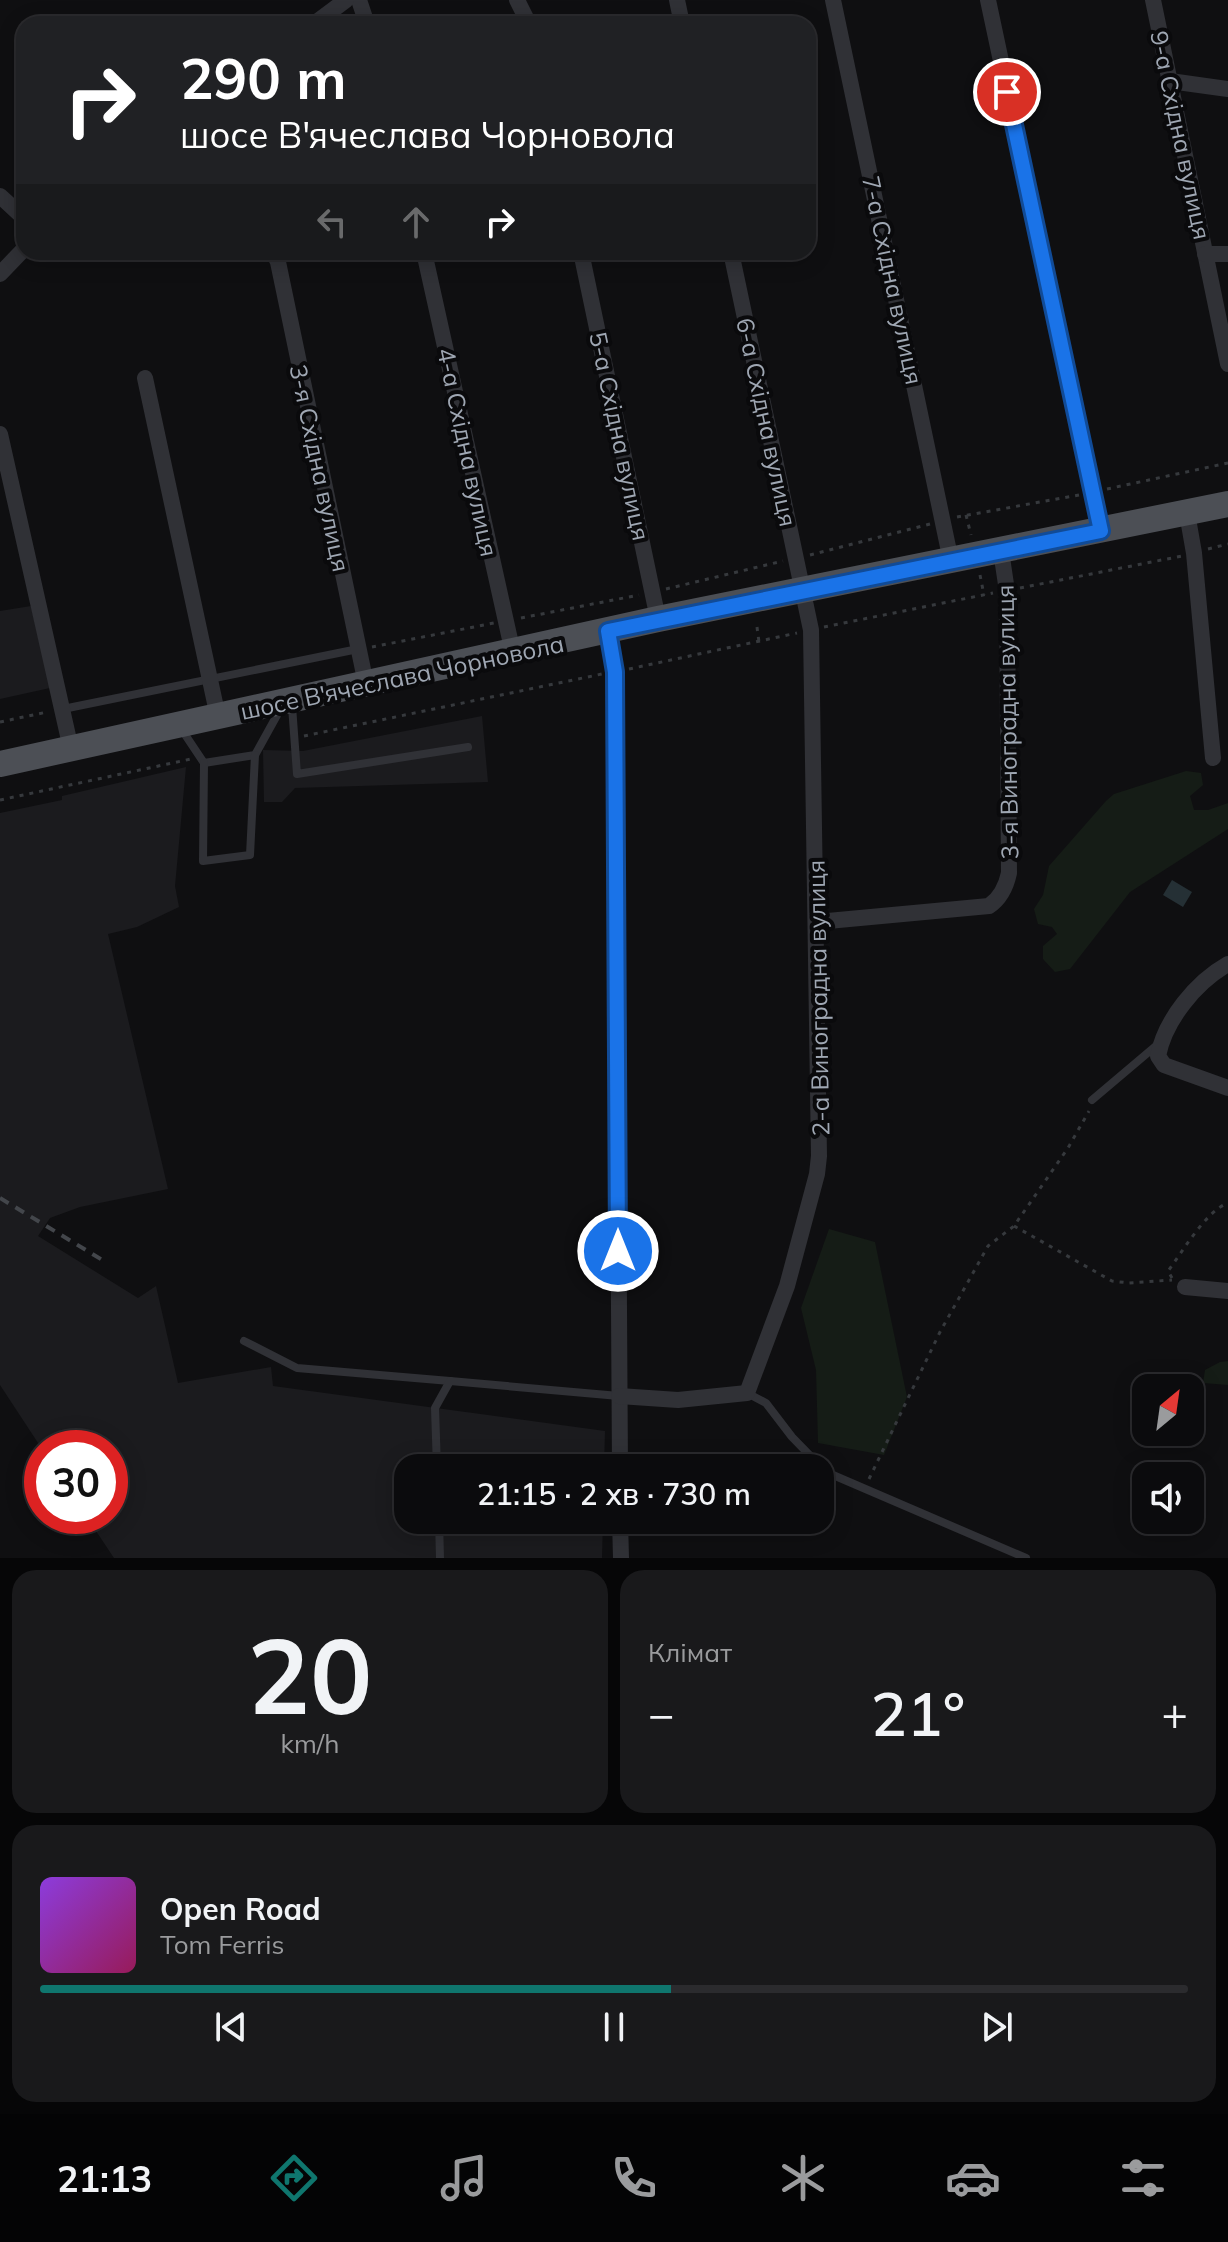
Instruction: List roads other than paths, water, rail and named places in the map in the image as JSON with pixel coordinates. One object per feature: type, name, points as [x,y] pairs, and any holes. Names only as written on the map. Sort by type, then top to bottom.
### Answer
[{"type":"main road","name":"шосе В'ячеслава Чорновола","points":[[0,764],[658,619],[804,592],[1228,504]]},
{"type":"street","points":[[325,16],[346,0]]},
{"type":"street","name":"7-а Східна вулиця","points":[[833,0],[951,561]]},
{"type":"street","points":[[988,0],[1101,531]]},
{"type":"street","name":"9-а Східна вулиця","points":[[1153,0],[1228,364]]},
{"type":"street","points":[[1170,81],[1228,89]]},
{"type":"street","points":[[0,196],[16,211]]},
{"type":"street","points":[[1205,254],[1228,254]]},
{"type":"street","points":[[0,274],[16,257]]},
{"type":"street","name":"3-я Східна вулиця","points":[[277,260],[366,684]]},
{"type":"street","name":"4-а Східна вулиця","points":[[426,260],[513,653]]},
{"type":"street","name":"5-а Східна вулиця","points":[[583,260],[658,619]]},
{"type":"street","name":"6-а Східна вулиця","points":[[733,260],[804,592]]},
{"type":"street","points":[[145,378],[188,590],[218,717]]},
{"type":"street","points":[[0,434],[71,749]]},
{"type":"street","points":[[1187,513],[1194,553],[1213,758]]},
{"type":"street","name":"3-я Виноградна вулиця","points":[[817,922],[989,906],[1001,895],[1009,873],[1007,591],[1001,551]]},
{"type":"street","name":"2-а Виноградна вулиця","points":[[747,1393],[787,1286],[819,1156],[811,630],[804,592]]},
{"type":"street","points":[[608,631],[615,672],[620,1454]]},
{"type":"street","points":[[1228,964],[1212,973],[1187,999],[1160,1042],[1158,1056],[1164,1065],[1228,1088]]},
{"type":"street","points":[[1179,1283],[1228,1291]]},
{"type":"street","points":[[619,1396],[678,1400],[747,1393]]},
{"type":"street","points":[[620,1534],[621,1558]]},
{"type":"lane","points":[[63,709],[358,649]]},
{"type":"lane","points":[[288,702],[297,774],[468,747]]},
{"type":"lane","points":[[179,726],[202,761],[203,861],[250,855],[255,755],[288,702]]},
{"type":"lane","points":[[202,761],[255,755]]},
{"type":"lane","points":[[1094,1098],[1160,1042]]},
{"type":"lane","points":[[244,1341],[297,1368],[619,1396]]},
{"type":"lane","points":[[437,1454],[435,1408],[450,1381]]},
{"type":"lane","points":[[747,1393],[766,1403],[792,1437],[826,1472],[1026,1558]]},
{"type":"lane","points":[[439,1534],[440,1558]]},
{"type":"railway","points":[[0,1198],[104,1261]]}]
